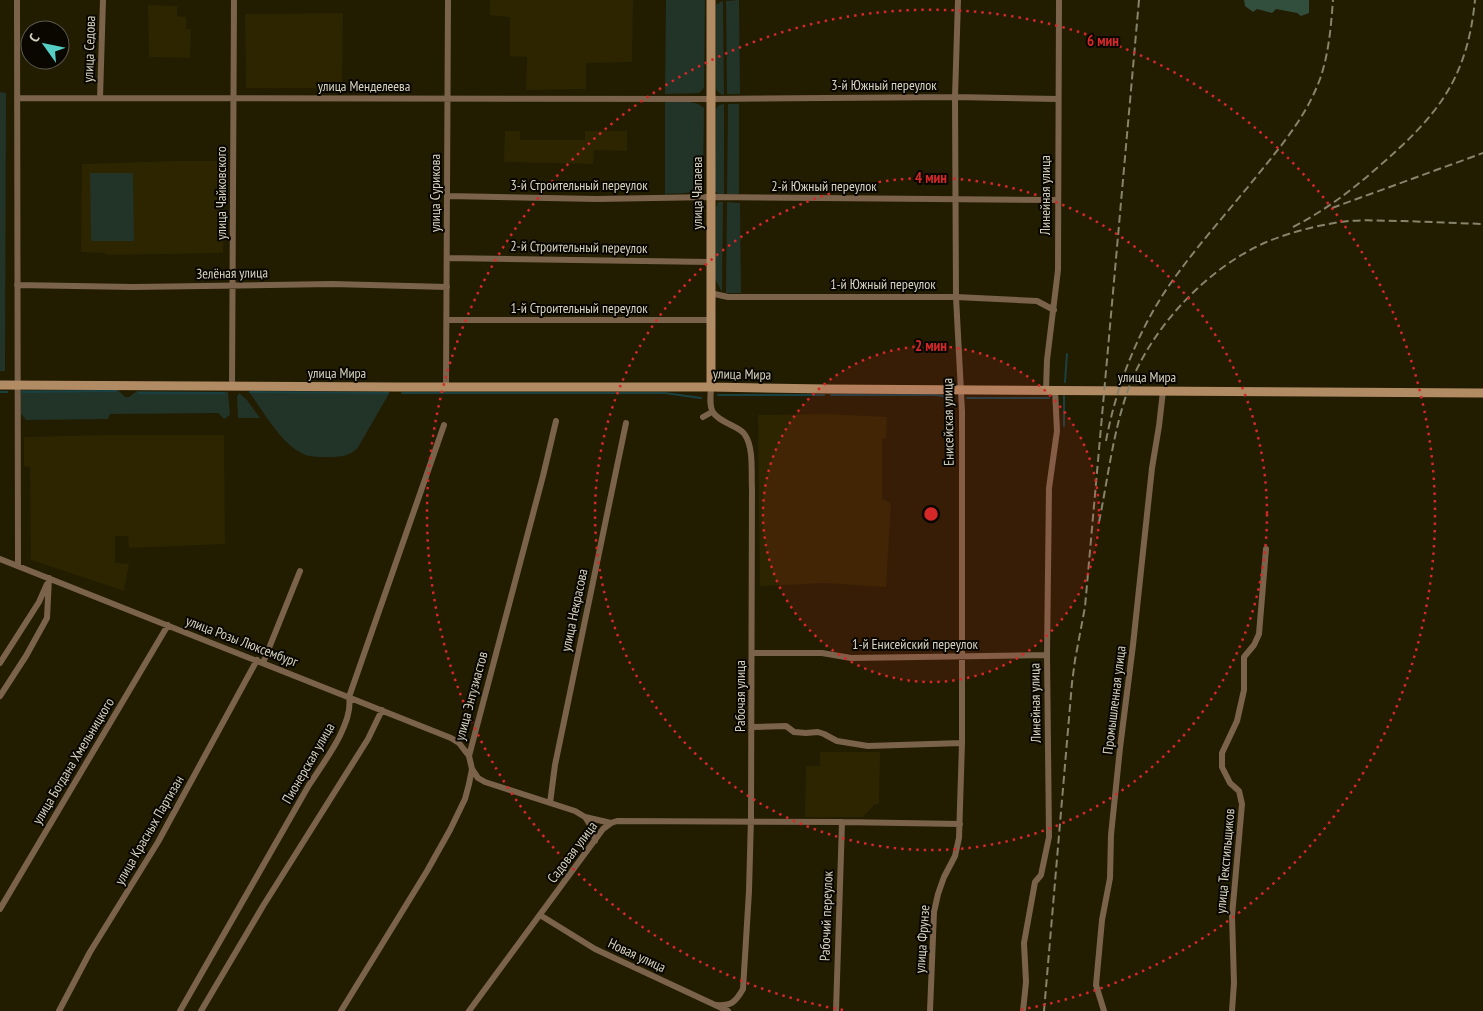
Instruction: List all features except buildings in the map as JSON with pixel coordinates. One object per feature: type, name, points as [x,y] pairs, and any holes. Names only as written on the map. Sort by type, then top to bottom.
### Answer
[{"type":"main road","name":"улица Чапаева","points":[[711,0],[711,387]]},
{"type":"main road","name":"улица Мира","points":[[0,385],[711,387],[1483,393]]},
{"type":"street","points":[[17,0],[18,566]]},
{"type":"street","name":"улица Седова","points":[[100,98],[103,0]]},
{"type":"street","name":"улица Чайковского","points":[[232,387],[234,0]]},
{"type":"street","name":"улица Сурикова","points":[[446,387],[448,0]]},
{"type":"street","name":"Енисейская улица","points":[[958,0],[956,297],[962,411],[962,743],[958,843]]},
{"type":"street","name":"Линейная улица","points":[[1023,1011],[1026,982],[1024,943],[1034,882],[1041,875],[1049,838],[1047,655],[1049,488],[1057,431],[1046,360],[1058,270],[1059,0]]},
{"type":"street","name":"3-й Южный переулок","points":[[711,99],[956,97],[1058,99]]},
{"type":"street","name":"улица Менделеева","points":[[17,98],[711,99]]},
{"type":"street","name":"3-й Строительный переулок","points":[[448,196],[596,199],[710,197]]},
{"type":"street","name":"2-й Южный переулок","points":[[710,197],[1058,200]]},
{"type":"street","name":"2-й Строительный переулок","points":[[447,258],[710,262]]},
{"type":"street","name":"Зелёная улица","points":[[17,286],[332,284],[447,287]]},
{"type":"street","name":"1-й Южный переулок","points":[[710,293],[728,297],[956,297],[1037,301],[1054,310]]},
{"type":"street","name":"1-й Строительный переулок","points":[[447,320],[710,320]]},
{"type":"street","points":[[703,417],[712,412],[709,404],[711,387]]},
{"type":"street","name":"Промышленная улица","points":[[1104,1011],[1096,985],[1102,920],[1110,878],[1111,835],[1120,748],[1152,468],[1163,391]]},
{"type":"street","name":"Рабочая улица","points":[[712,412],[718,419],[744,433],[750,447],[752,496],[752,726],[748,821],[749,891],[743,990],[732,1003],[716,1005]]},
{"type":"street","name":"улица Энтузиастов","points":[[472,769],[468,756],[543,476],[556,420]]},
{"type":"street","name":"улица Некрасова","points":[[550,803],[557,756],[626,423]]},
{"type":"street","name":"Пионерская улица","points":[[180,1011],[348,719],[351,706],[349,697],[444,425]]},
{"type":"street","name":"улица Текстильщиков","points":[[1232,1011],[1234,983],[1232,916],[1242,804],[1239,792],[1230,783],[1222,766],[1222,753],[1237,721],[1244,690],[1244,657],[1254,645],[1259,634],[1266,549]]},
{"type":"street","name":"улица Розы Люксембург","points":[[0,559],[451,738],[459,743],[468,756]]},
{"type":"street","name":"улица Красных Партизан","points":[[59,1011],[90,952],[158,842],[260,661],[300,571]]},
{"type":"street","points":[[0,663],[39,602],[49,578]]},
{"type":"street","points":[[0,696],[26,656],[47,618],[49,578]]},
{"type":"street","name":"улица Богдана Хмельницкого","points":[[0,909],[168,626]]},
{"type":"street","name":"1-й Енисейский переулок","points":[[752,653],[822,652],[852,658],[1047,655]]},
{"type":"street","points":[[200,1011],[368,738],[382,710]]},
{"type":"street","points":[[752,726],[786,726],[794,732],[818,732],[837,741],[868,746],[962,743]]},
{"type":"street","points":[[472,769],[478,778],[484,782],[575,811],[585,817],[611,823]]},
{"type":"street","points":[[341,1011],[450,830],[465,799],[472,769]]},
{"type":"street","points":[[585,817],[592,828],[594,841]]},
{"type":"street","name":"Садовая улица","points":[[469,1011],[603,829],[611,823],[617,821],[748,821],[960,824]]},
{"type":"street","name":"Рабочий переулок","points":[[836,1011],[842,822]]},
{"type":"street","name":"улица Фрунзе","points":[[930,1011],[934,912],[938,894],[955,856],[958,843]]},
{"type":"street","name":"Новая улица","points":[[540,915],[595,950],[728,1011]]},
{"type":"shaded area","points":[[490,0],[633,0],[632,62],[586,63],[586,89],[526,90],[527,57],[510,56],[510,17],[490,15]]},
{"type":"shaded area","points":[[148,5],[177,6],[177,16],[186,17],[186,29],[191,29],[190,58],[149,57]]},
{"type":"shaded area","points":[[343,13],[342,88],[246,88],[245,14]]},
{"type":"shaded area","points":[[505,131],[520,131],[520,140],[585,140],[585,131],[627,131],[627,151],[594,150],[593,164],[504,162]]},
{"type":"shaded area","points":[[223,161],[223,253],[106,255],[105,253],[81,252],[82,164]]},
{"type":"shaded area","points":[[827,414],[887,417],[886,438],[882,439],[882,499],[891,503],[886,587],[824,583],[760,586],[758,415]]},
{"type":"shaded area","points":[[224,435],[225,544],[129,548],[128,536],[115,536],[115,563],[129,564],[124,591],[31,560],[30,467],[24,466],[24,437]]},
{"type":"shaded area","points":[[820,752],[880,752],[879,804],[875,804],[863,817],[805,817],[806,766],[820,766]]},
{"type":"green space","points":[[666,0],[705,0],[704,88],[699,93],[665,94]]},
{"type":"green space","points":[[739,0],[740,94],[727,94],[726,1]]},
{"type":"green space","points":[[1244,0],[1309,0],[1309,13],[1301,16],[1297,13],[1276,9],[1272,13],[1257,9],[1253,12],[1245,6]]},
{"type":"green space","points":[[723,1],[724,95],[720,94],[716,89],[716,5]]},
{"type":"green space","points":[[0,92],[6,93],[5,371],[0,371]]},
{"type":"green space","points":[[665,102],[691,102],[704,108],[703,186],[695,191],[665,194]]},
{"type":"green space","points":[[724,104],[724,194],[718,194],[715,191],[716,109],[719,105]]},
{"type":"green space","points":[[728,104],[739,104],[739,194],[727,194]]},
{"type":"green space","points":[[90,173],[133,173],[134,241],[91,241]]},
{"type":"green space","points":[[718,202],[723,202],[722,292],[715,279],[716,207]]},
{"type":"green space","points":[[727,202],[740,203],[741,293],[726,293]]},
{"type":"green space","points":[[21,390],[118,390],[125,397],[129,397],[137,391],[228,392],[230,415],[224,419],[218,413],[110,414],[108,419],[26,420],[21,414]]},
{"type":"green space","points":[[249,392],[390,392],[357,449],[344,456],[316,457],[309,456],[291,446],[275,429]]},
{"type":"green space","points":[[239,393],[247,400],[260,418],[238,418],[237,397]]},
{"type":"waterway","points":[[1065,382],[1067,354]]},
{"type":"waterway","points":[[23,392],[116,391]]},
{"type":"waterway","points":[[0,392],[7,392]]},
{"type":"waterway","points":[[250,392],[388,393]]},
{"type":"waterway","points":[[139,393],[224,393]]},
{"type":"waterway","points":[[402,393],[665,393],[701,398]]},
{"type":"waterway","points":[[718,395],[824,395]]},
{"type":"waterway","points":[[831,395],[936,395],[949,397]]},
{"type":"waterway","points":[[1064,396],[1064,426]]},
{"type":"waterway","points":[[967,398],[1049,398]]},
{"type":"railway","points":[[1044,1011],[1072,683],[1085,607],[1139,0]]},
{"type":"railway","points":[[1106,441],[1110,421],[1129,361],[1157,305],[1189,258],[1284,142],[1308,106],[1320,79],[1326,59],[1333,0]]},
{"type":"railway","points":[[1293,227],[1337,200],[1357,185],[1416,132],[1432,114],[1456,75],[1465,53],[1475,0]]},
{"type":"railway","points":[[1332,208],[1483,153]]},
{"type":"railway","points":[[1099,522],[1118,422],[1128,390],[1138,367],[1150,345],[1165,324],[1201,285],[1221,269],[1264,243],[1292,233],[1330,224],[1372,220],[1483,224]]}]
